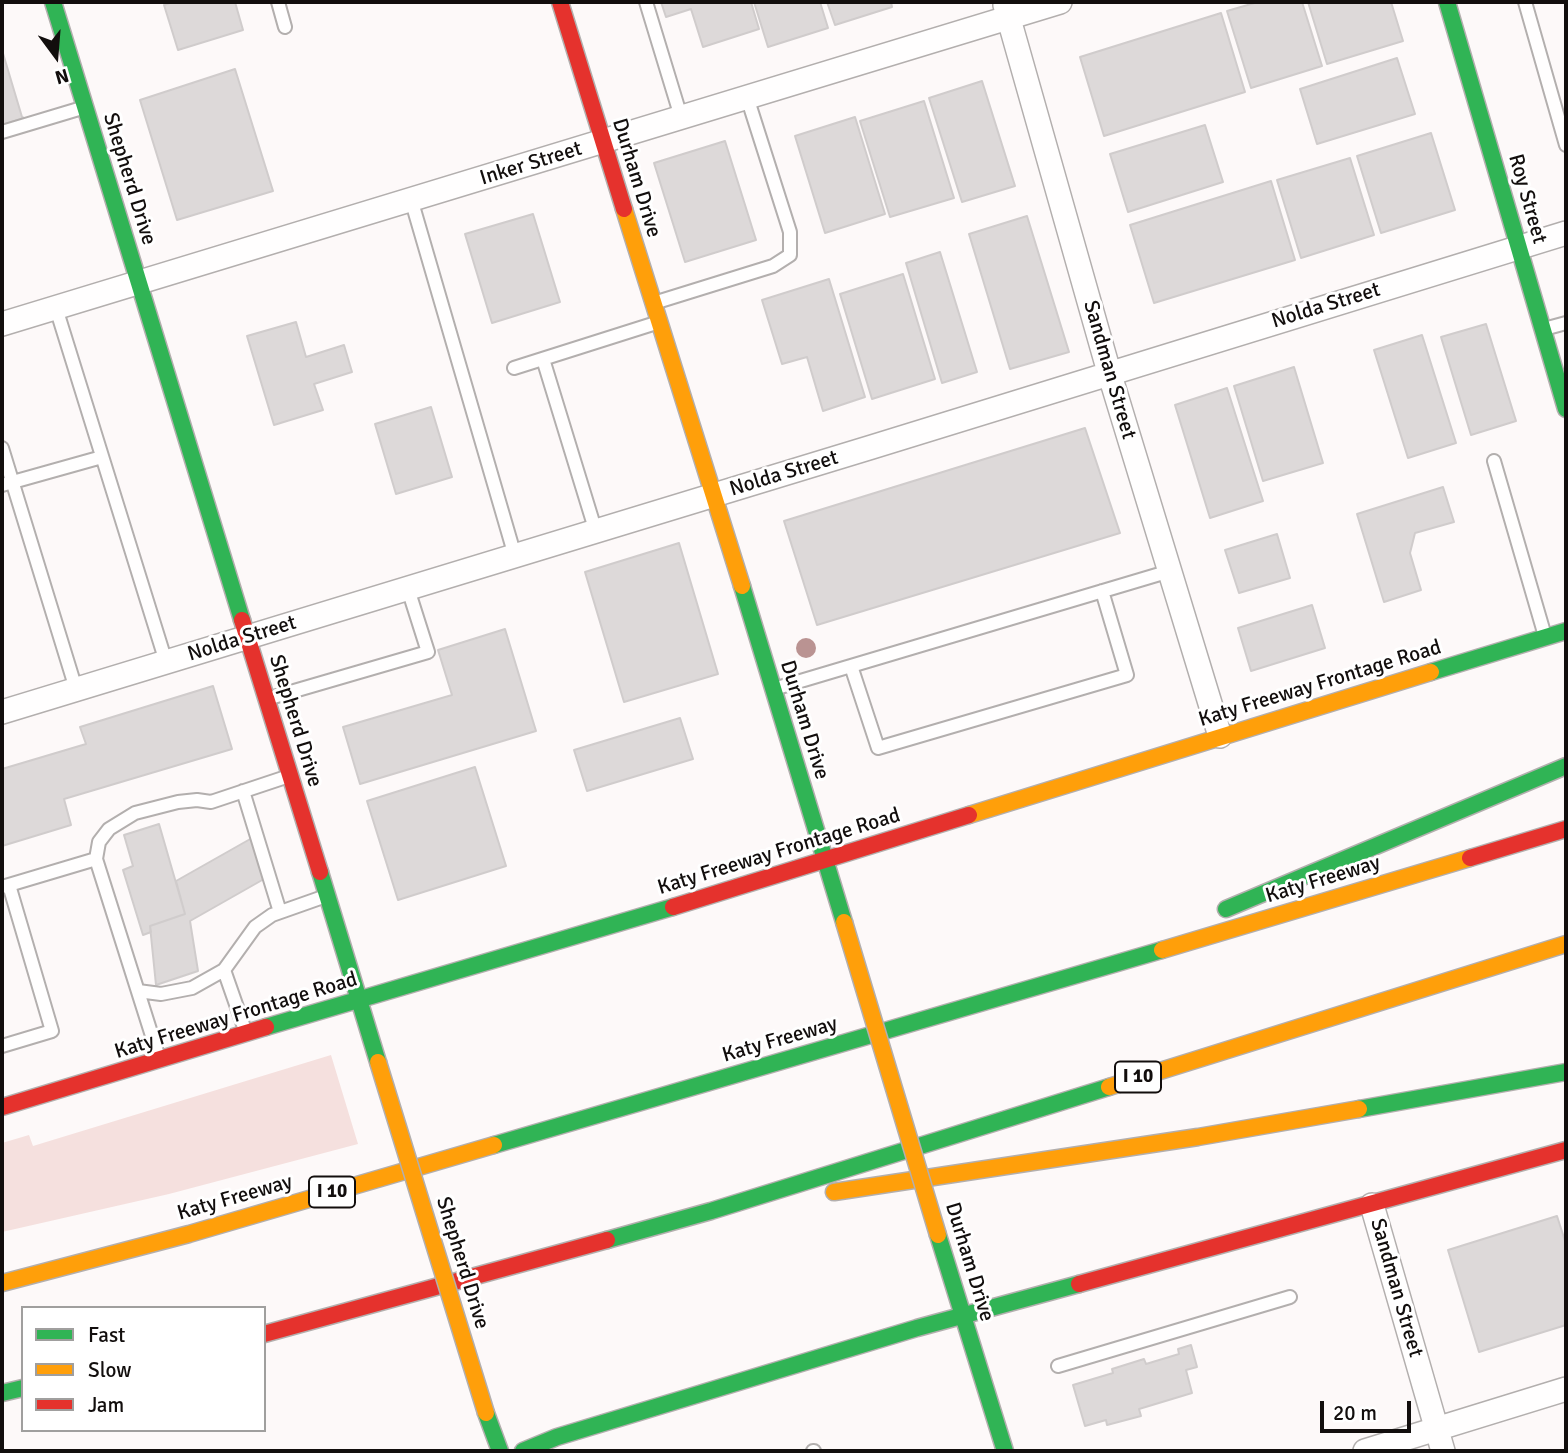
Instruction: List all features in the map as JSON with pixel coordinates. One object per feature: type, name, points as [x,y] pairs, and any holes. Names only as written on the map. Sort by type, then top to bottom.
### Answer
[{"type":"main road","name":"Shepherd Drive","points":[[53,2],[486,1413],[500,1451]]},
{"type":"main road","name":"Durham Drive","points":[[560,2],[714,496],[1005,1451]]},
{"type":"main road","name":"Roy Street","points":[[1447,2],[1565,400]]},
{"type":"main road","name":"Katy Freeway Frontage Road","points":[[2,1107],[825,861],[1220,736],[1566,631]]},
{"type":"main road","points":[[1210,915],[1566,766]]},
{"type":"main road","name":"Katy Freeway","points":[[2,1283],[188,1234],[1031,989],[1566,829]]},
{"type":"main road","points":[[1031,989],[1185,926]]},
{"type":"main road","name":"I 10","points":[[266,1333],[711,1211],[1566,944]]},
{"type":"main road","points":[[711,1211],[1198,1137],[1566,1072]]},
{"type":"main road","points":[[523,1451],[557,1437],[917,1328],[1566,1150]]},
{"type":"main road","points":[[2,1393],[21,1388]]},
{"type":"street","name":"Inker Street","points":[[2,324],[747,97],[1007,9],[1060,2]]},
{"type":"street","name":"Sandman Street","points":[[1007,9],[1109,372],[1220,736]]},
{"type":"street","name":"Nolda Street","points":[[2,712],[1566,233]]},
{"type":"street","name":"Sandman Street","points":[[1372,1205],[1443,1451]]},
{"type":"street","points":[[1365,1451],[1566,1389]]},
{"type":"lane","points":[[278,2],[285,27]]},
{"type":"lane","points":[[646,2],[681,117]]},
{"type":"lane","points":[[1525,2],[1566,145]]},
{"type":"lane","points":[[654,303],[773,266],[790,255],[790,232],[747,97]]},
{"type":"lane","points":[[2,132],[85,107]]},
{"type":"lane","points":[[411,199],[515,556]]},
{"type":"lane","points":[[56,308],[166,662]]},
{"type":"lane","points":[[514,368],[660,322]]},
{"type":"lane","points":[[1544,330],[1566,323]]},
{"type":"lane","points":[[543,359],[596,532]]},
{"type":"lane","points":[[2,448],[7,484],[76,690]]},
{"type":"lane","points":[[7,484],[102,457]]},
{"type":"lane","points":[[1494,461],[1546,637]]},
{"type":"lane","points":[[773,689],[1170,571]]},
{"type":"lane","points":[[267,699],[428,652],[408,589]]},
{"type":"lane","points":[[851,666],[878,748],[1127,675],[1102,591]]},
{"type":"lane","points":[[159,1060],[96,859],[99,842],[109,829],[135,813],[178,802],[211,802],[290,776]]},
{"type":"lane","points":[[243,791],[280,912]]},
{"type":"lane","points":[[2,1046],[52,1031],[5,886],[96,859]]},
{"type":"lane","points":[[138,991],[161,994],[192,988],[224,970],[254,927],[272,915],[327,896]]},
{"type":"lane","points":[[224,970],[246,1034]]},
{"type":"lane","points":[[1058,1366],[1290,1297]]},
{"type":"shaded area","points":[[331,1055],[358,1144],[169,1194],[2,1232],[2,1143],[29,1135],[33,1146]]},
{"type":"building","points":[[173,2],[235,2],[243,30],[178,50],[164,5]]},
{"type":"building","points":[[661,2],[751,2],[759,29],[703,47],[691,9],[666,17]]},
{"type":"building","points":[[754,2],[820,2],[828,28],[768,47]]},
{"type":"building","points":[[827,2],[891,2],[892,7],[835,25]]},
{"type":"building","points":[[1258,2],[1302,2],[1322,66],[1251,88],[1227,11]]},
{"type":"building","points":[[1308,2],[1391,2],[1403,41],[1327,64]]},
{"type":"building","points":[[1221,13],[1245,92],[1104,136],[1080,57]]},
{"type":"building","points":[[2,50],[24,118],[2,125]]},
{"type":"building","points":[[1397,58],[1415,114],[1317,144],[1300,89]]},
{"type":"building","points":[[235,69],[273,191],[177,220],[140,100]]},
{"type":"building","points":[[982,81],[1015,186],[962,202],[929,98]]},
{"type":"building","points":[[924,101],[954,198],[890,217],[860,121]]},
{"type":"building","points":[[855,117],[885,214],[825,233],[795,136]]},
{"type":"building","points":[[1205,125],[1223,182],[1128,212],[1110,154]]},
{"type":"building","points":[[1431,133],[1455,210],[1381,233],[1357,156]]},
{"type":"building","points":[[725,141],[756,240],[685,262],[654,163]]},
{"type":"building","points":[[1350,158],[1374,235],[1301,258],[1277,180]]},
{"type":"building","points":[[1271,181],[1295,260],[1154,303],[1130,225]]},
{"type":"building","points":[[533,214],[560,302],[492,323],[465,234]]},
{"type":"building","points":[[1027,216],[1069,352],[1010,369],[969,234]]},
{"type":"building","points":[[940,252],[977,372],[942,383],[906,263]]},
{"type":"building","points":[[903,274],[935,379],[872,399],[840,294]]},
{"type":"building","points":[[829,279],[865,397],[823,411],[807,357],[782,364],[762,300]]},
{"type":"building","points":[[296,322],[306,357],[344,345],[352,372],[314,384],[323,410],[274,425],[247,336]]},
{"type":"building","points":[[1486,324],[1516,421],[1471,435],[1441,337]]},
{"type":"building","points":[[1422,335],[1456,443],[1408,458],[1374,350]]},
{"type":"building","points":[[1294,367],[1323,463],[1263,481],[1234,386]]},
{"type":"building","points":[[1227,388],[1263,501],[1210,518],[1175,405]]},
{"type":"building","points":[[431,407],[452,477],[396,494],[375,424]]},
{"type":"building","points":[[1085,428],[1120,533],[817,625],[784,521]]},
{"type":"building","points":[[1443,487],[1454,522],[1415,533],[1410,553],[1421,590],[1384,602],[1357,514]]},
{"type":"building","points":[[1277,534],[1290,578],[1239,593],[1225,550]]},
{"type":"building","points":[[679,543],[718,674],[624,702],[585,572]]},
{"type":"building","points":[[1312,605],[1325,648],[1251,671],[1238,628]]},
{"type":"building","points":[[505,629],[536,731],[360,784],[343,727],[452,695],[438,650]]},
{"type":"building","points":[[213,686],[232,749],[64,799],[71,825],[2,846],[2,769],[86,744],[80,727]]},
{"type":"building","points":[[680,718],[693,759],[587,791],[574,750]]},
{"type":"building","points":[[475,767],[506,866],[398,900],[367,801]]},
{"type":"building","points":[[159,824],[185,914],[150,926],[151,932],[143,935],[123,870],[133,866],[124,835]]},
{"type":"building","points":[[252,838],[264,879],[190,921],[198,971],[156,985],[150,926],[185,914],[176,881]]},
{"type":"building","points":[[1557,1216],[1566,1244],[1566,1325],[1479,1352],[1448,1250]]},
{"type":"building","points":[[1191,1345],[1197,1367],[1186,1370],[1192,1393],[1139,1409],[1141,1416],[1107,1425],[1106,1420],[1085,1426],[1073,1385],[1113,1373],[1112,1369],[1144,1359],[1146,1364],[1179,1354],[1178,1349]]},
{"type":"traffic: fast","points":[[53,2],[242,620]]},
{"type":"traffic: fast","points":[[1447,2],[1566,409]]},
{"type":"traffic: fast","points":[[742,586],[844,922]]},
{"type":"traffic: fast","points":[[1431,672],[1566,631]]},
{"type":"traffic: fast","points":[[1226,909],[1566,766]]},
{"type":"traffic: fast","points":[[320,872],[378,1062]]},
{"type":"traffic: fast","points":[[266,1027],[673,907]]},
{"type":"traffic: fast","points":[[494,1145],[1162,950]]},
{"type":"traffic: fast","points":[[1359,1109],[1566,1072]]},
{"type":"traffic: fast","points":[[607,1240],[711,1211],[1109,1087]]},
{"type":"traffic: fast","points":[[938,1235],[1005,1451]]},
{"type":"traffic: fast","points":[[557,1437],[917,1328],[1079,1284]]},
{"type":"traffic: fast","points":[[2,1393],[21,1388]]},
{"type":"traffic: fast","points":[[486,1413],[500,1451]]},
{"type":"traffic: fast","points":[[523,1451],[557,1437]]},
{"type":"traffic: slow","points":[[624,209],[742,586]]},
{"type":"traffic: slow","points":[[969,815],[1431,672]]},
{"type":"traffic: slow","points":[[1162,950],[1470,858]]},
{"type":"traffic: slow","points":[[844,922],[938,1235]]},
{"type":"traffic: slow","points":[[1109,1087],[1566,944]]},
{"type":"traffic: slow","points":[[378,1062],[486,1413]]},
{"type":"traffic: slow","points":[[834,1192],[1198,1137],[1359,1109]]},
{"type":"traffic: slow","points":[[2,1283],[189,1234],[494,1145]]},
{"type":"traffic: jam","points":[[560,2],[624,209]]},
{"type":"traffic: jam","points":[[242,620],[320,872]]},
{"type":"traffic: jam","points":[[673,907],[969,815]]},
{"type":"traffic: jam","points":[[1470,858],[1566,829]]},
{"type":"traffic: jam","points":[[2,1107],[266,1027]]},
{"type":"traffic: jam","points":[[1079,1284],[1566,1150]]},
{"type":"traffic: jam","points":[[266,1333],[607,1240]]}]
